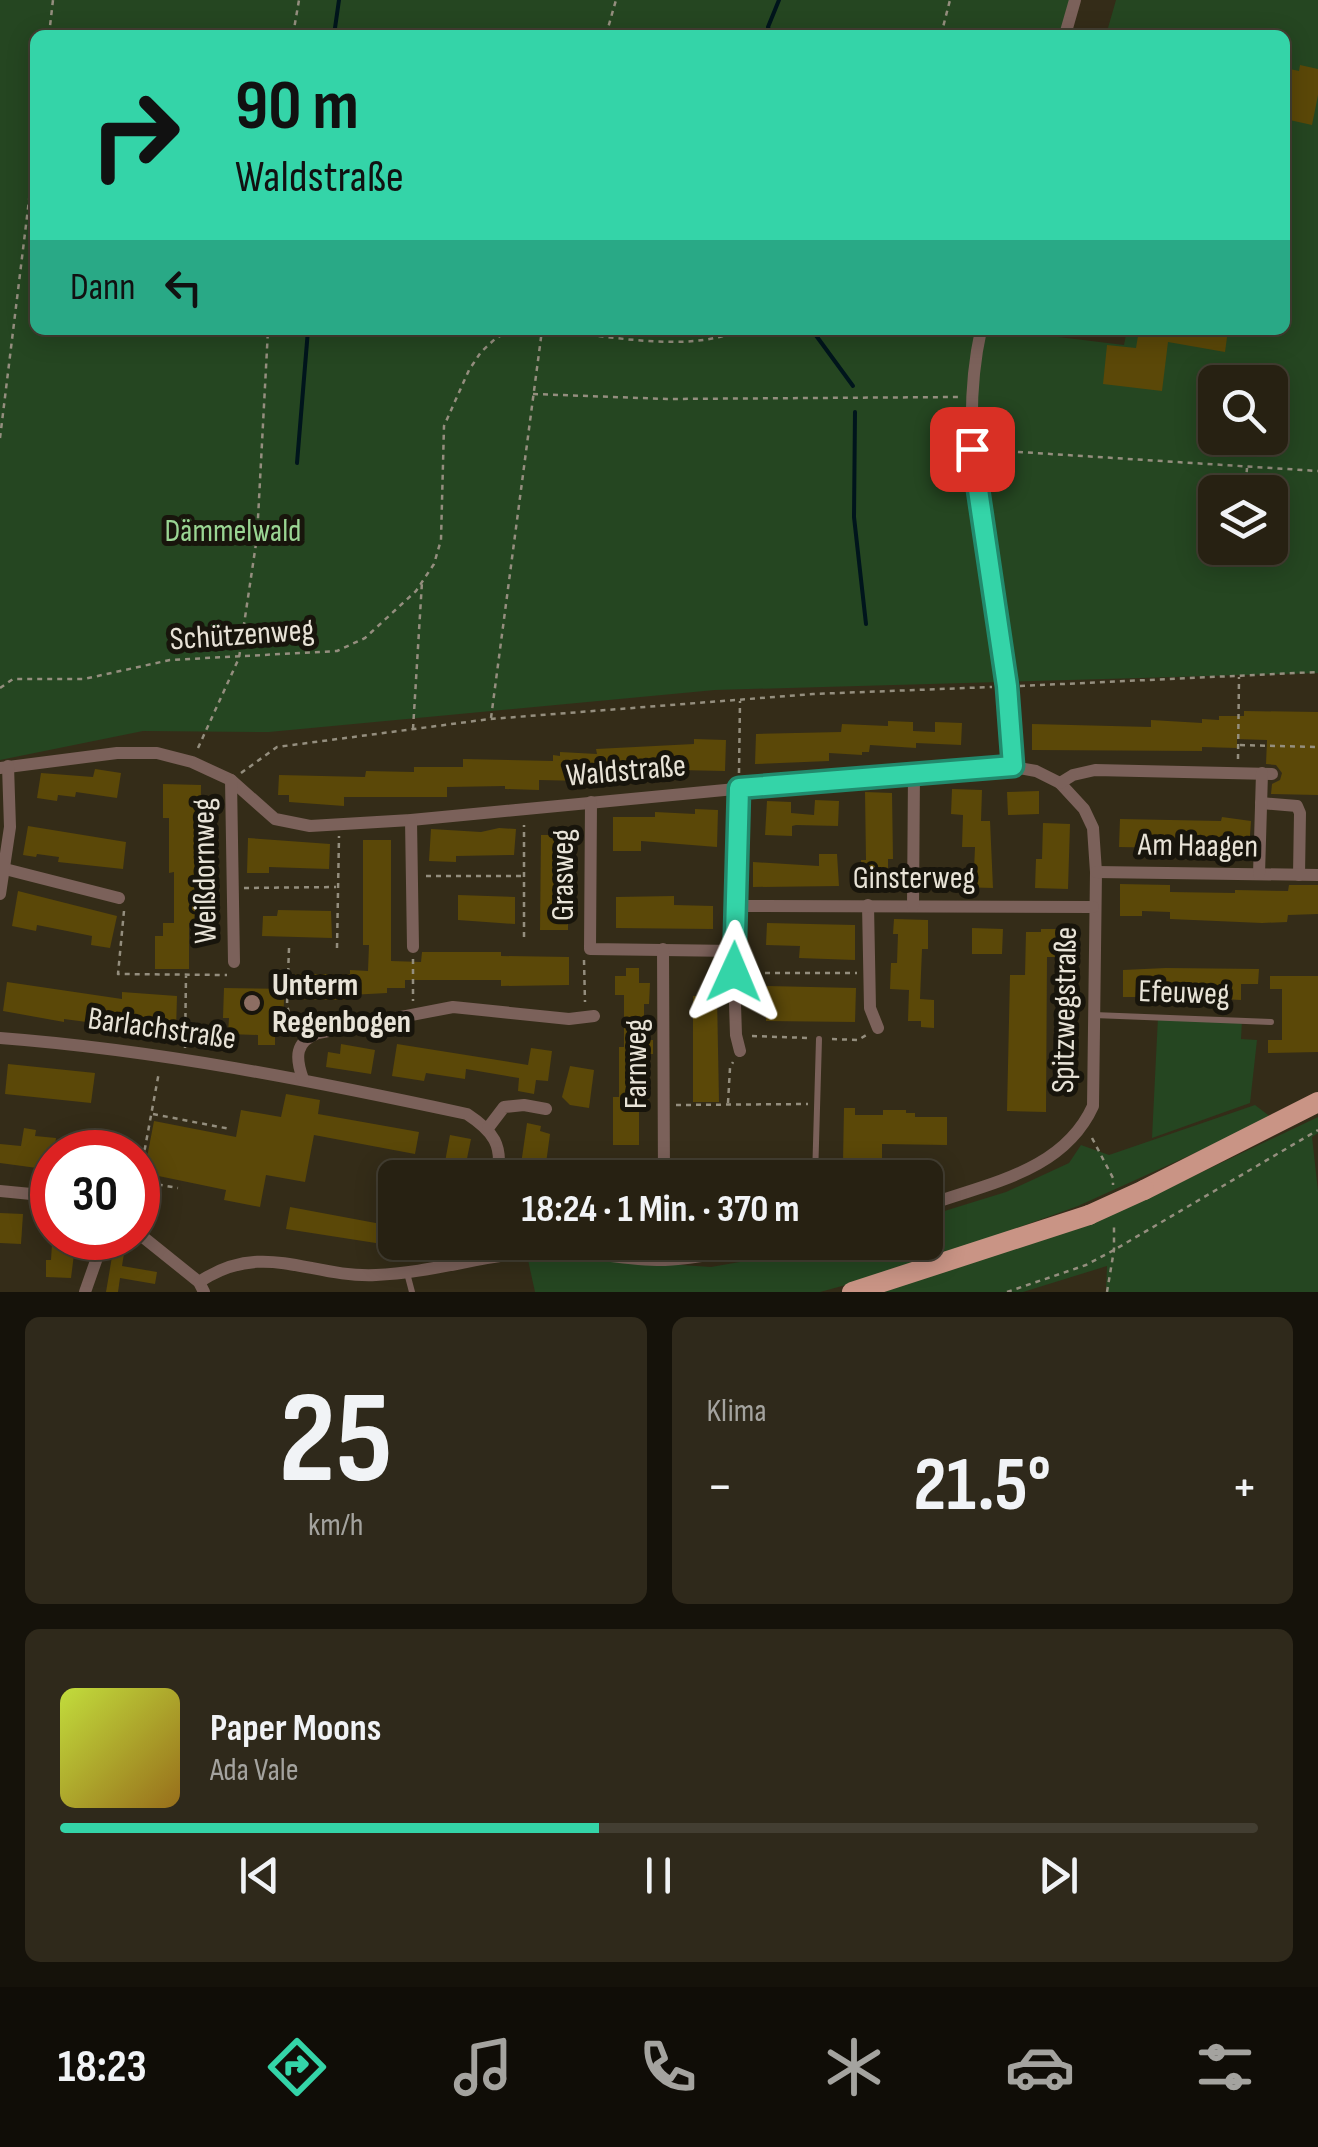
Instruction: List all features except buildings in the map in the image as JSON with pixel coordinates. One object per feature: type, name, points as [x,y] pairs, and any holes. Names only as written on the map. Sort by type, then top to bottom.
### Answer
[{"type":"main road","points":[[852,1292],[1089,1215],[1244,1142],[1318,1102]]},
{"type":"street","points":[[1066,30],[1075,0]]},
{"type":"street","points":[[980,335],[970,398],[972,449],[1007,686],[1013,766]]},
{"type":"street","name":"Waldstraße","points":[[4,767],[117,753],[156,754],[192,762],[231,780],[276,819],[310,826],[1013,766],[1036,771],[1060,783]]},
{"type":"street","points":[[0,894],[10,827],[4,767]]},
{"type":"street","points":[[1060,783],[1094,770],[1267,773],[1261,802],[1259,874]]},
{"type":"street","points":[[912,906],[914,772]]},
{"type":"street","name":"Weißdornweg","points":[[231,780],[234,962]]},
{"type":"street","name":"Spitzwegstraße","points":[[943,1199],[1046,1161],[1066,1148],[1093,1106],[1096,872],[1092,828],[1084,809],[1060,783]]},
{"type":"street","points":[[739,788],[734,972],[740,1051]]},
{"type":"street","name":"Grasweg","points":[[590,949],[591,802]]},
{"type":"street","name":"Am Haagen","points":[[1261,802],[1297,806],[1299,874]]},
{"type":"street","points":[[411,820],[413,947]]},
{"type":"street","points":[[4,869],[119,898]]},
{"type":"street","name":"Am Haagen","points":[[1096,872],[1318,875]]},
{"type":"street","points":[[868,905],[870,1008],[878,1028]]},
{"type":"street","name":"Ginsterweg","points":[[734,906],[1093,907]]},
{"type":"street","points":[[590,949],[734,951]]},
{"type":"street","name":"Farnweg","points":[[663,950],[664,1160]]},
{"type":"street","points":[[303,1079],[298,1048],[306,1038],[318,1033],[454,1008],[569,1019],[594,1016]]},
{"type":"street","name":"Barlachstraße","points":[[0,1038],[81,1044],[303,1079],[468,1114],[488,1128]]},
{"type":"street","points":[[499,1160],[488,1128],[504,1107],[524,1104],[546,1108]]},
{"type":"street","points":[[0,1191],[30,1194]]},
{"type":"street","points":[[160,1252],[201,1287],[232,1265],[258,1260],[348,1276],[407,1272],[448,1260]]},
{"type":"street","points":[[85,1292],[96,1260]]},
{"type":"lane","name":"Efeuweg","points":[[1094,1014],[1271,1022]]},
{"type":"lane","points":[[815,1160],[819,1038]]},
{"type":"lane","points":[[407,1272],[412,1292]]},
{"type":"path","points":[[50,30],[54,0]]},
{"type":"path","points":[[294,30],[299,0]]},
{"type":"path","points":[[607,30],[616,0]]},
{"type":"path","points":[[942,30],[950,0]]},
{"type":"path","points":[[0,438],[30,192]]},
{"type":"path","points":[[192,762],[239,658],[257,537],[268,335]]},
{"type":"path","name":"Schützenweg","points":[[0,688],[13,679],[84,679],[170,660],[337,651],[365,638],[389,618],[434,564],[440,540],[444,426],[475,361],[503,335]]},
{"type":"path","points":[[490,719],[541,335]]},
{"type":"path","points":[[610,335],[684,341],[725,335]]},
{"type":"path","points":[[533,394],[666,399],[970,398]]},
{"type":"path","points":[[972,449],[1318,471]]},
{"type":"path","points":[[1246,475],[1247,467]]},
{"type":"path","points":[[413,729],[422,581]]},
{"type":"path","points":[[231,780],[277,747],[490,719],[740,700],[1318,672]]},
{"type":"path","points":[[1238,772],[1239,676]]},
{"type":"path","points":[[739,788],[740,700]]},
{"type":"path","points":[[1238,746],[1318,746]]},
{"type":"path","points":[[524,809],[524,937]]},
{"type":"path","points":[[337,948],[340,825]]},
{"type":"path","points":[[412,876],[524,876]]},
{"type":"path","points":[[233,888],[338,887]]},
{"type":"path","points":[[119,898],[124,908],[118,974],[230,975],[234,962]]},
{"type":"path","points":[[413,947],[414,1015]]},
{"type":"path","points":[[289,948],[287,1005],[298,1048]]},
{"type":"path","points":[[590,949],[584,956],[584,999],[594,1016]]},
{"type":"path","points":[[734,972],[868,973]]},
{"type":"path","points":[[185,1059],[186,975]]},
{"type":"path","points":[[728,1105],[730,1068],[740,1051]]},
{"type":"path","points":[[148,1130],[161,1056]]},
{"type":"path","points":[[664,1106],[817,1104]]},
{"type":"path","points":[[152,1114],[230,1129]]},
{"type":"path","points":[[1008,1292],[1086,1265],[1318,1130]]},
{"type":"path","points":[[160,1185],[178,1188]]},
{"type":"green space","name":"Dämmelwald","points":[[0,0],[1080,0],[1071,30],[30,30],[30,335],[1042,335],[1124,345],[1126,335],[1290,335],[1290,30],[1107,30],[1116,0],[1318,0],[1318,673],[715,690],[269,732],[143,731],[0,760]]},
{"type":"green space","points":[[1158,1017],[1242,1020],[1241,1039],[1257,1040],[1250,1103],[1152,1138]]},
{"type":"green space","points":[[1255,1105],[1272,1118],[1078,1206],[943,1254],[943,1211],[1006,1192],[1069,1163],[1081,1145],[1109,1155]]},
{"type":"green space","points":[[1318,1117],[1318,1133],[1312,1137],[1318,1191],[1318,1292],[1106,1292],[1107,1266],[1023,1292],[883,1292],[1120,1211]]},
{"type":"green space","points":[[528,1260],[609,1260],[711,1267],[751,1260],[928,1260],[820,1292],[535,1292]]},
{"type":"waterway","points":[[335,30],[339,0]]},
{"type":"waterway","points":[[769,30],[779,0]]},
{"type":"waterway","points":[[297,463],[308,335]]},
{"type":"waterway","points":[[816,335],[853,386]]},
{"type":"waterway","points":[[855,412],[854,517],[866,624]]},
{"type":"place","name":"Unterm Regenbogen","points":[[252,1003]]},
{"type":"route","points":[[734,972],[739,788],[1013,766],[1007,686],[972,449]]}]
